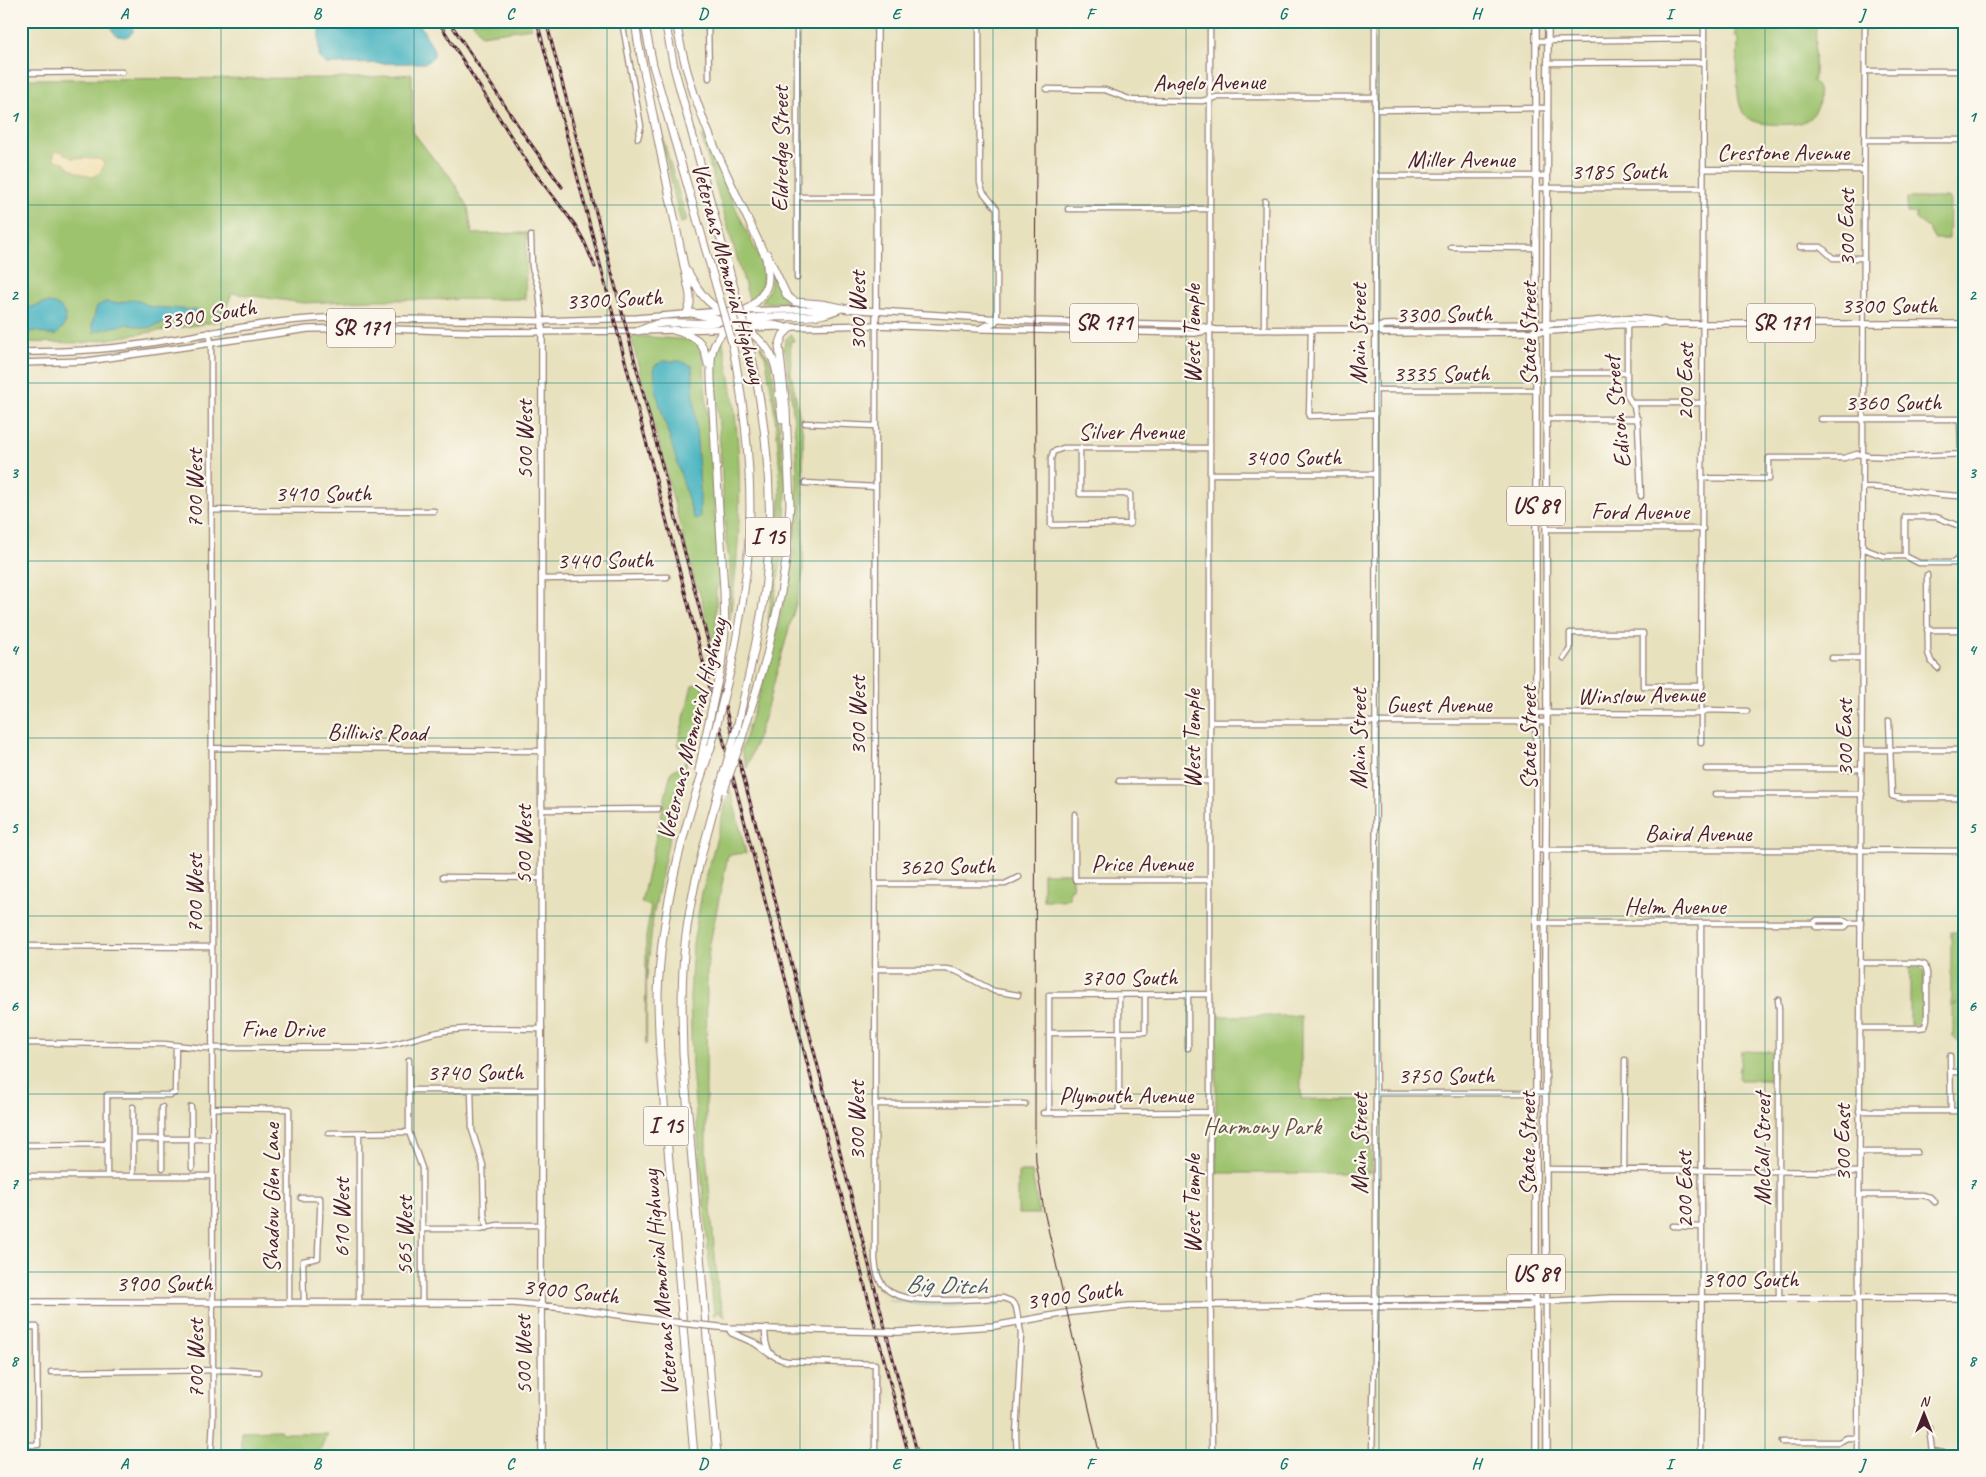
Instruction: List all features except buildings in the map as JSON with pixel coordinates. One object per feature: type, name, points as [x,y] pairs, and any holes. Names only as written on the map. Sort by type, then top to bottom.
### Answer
[{"type":"highway","points":[[635,21],[690,295],[690,313],[725,320],[746,320],[783,327]]},
{"type":"highway","name":"Veterans Memorial Highway","points":[[644,21],[653,65],[732,343],[745,420],[750,491],[745,586],[731,668],[711,747],[693,800],[668,904],[662,944],[658,994],[660,1055],[694,1456]]},
{"type":"highway","name":"Veterans Memorial Highway","points":[[665,21],[674,67],[749,344],[759,388],[765,438],[768,540],[765,589],[737,728],[721,790],[712,813],[691,903],[685,944],[682,993],[683,1054],[717,1456]]},
{"type":"highway","points":[[676,21],[679,42],[691,89],[708,136],[766,258],[768,274],[766,288],[756,302],[720,336],[714,346],[711,357],[725,632],[721,666],[693,800]]},
{"type":"highway","points":[[751,227],[774,265],[787,296],[794,302],[848,309]]},
{"type":"highway","points":[[684,265],[702,296],[711,305],[735,320],[764,343],[773,357],[788,449]]},
{"type":"highway","points":[[746,320],[766,316],[823,315],[839,309]]},
{"type":"highway","points":[[638,331],[656,324],[710,323],[725,320]]},
{"type":"highway","points":[[721,790],[741,741],[766,659],[781,593],[790,521],[786,409],[779,346],[783,335],[791,327]]},
{"type":"highway","points":[[673,330],[694,336],[700,341],[705,349],[711,380]]},
{"type":"main road","name":"300 West","points":[[876,325],[877,21]]},
{"type":"main road","name":"State Street","points":[[1536,21],[1536,1456]]},
{"type":"main road","name":"State Street","points":[[1547,1456],[1545,1093],[1548,722],[1546,324],[1548,21]]},
{"type":"main road","name":"3300 South","points":[[21,352],[84,351],[142,344],[290,320],[324,318],[542,321],[637,318],[722,311],[848,309],[997,318],[1195,325],[1210,330]]},
{"type":"main road","points":[[976,329],[995,322],[997,318]]},
{"type":"main road","name":"3300 South","points":[[21,363],[87,361],[151,353],[291,330],[325,328],[638,331],[876,325],[1195,333],[1210,330],[1375,329],[1384,325],[1546,324],[1628,320],[1658,320],[1669,324],[1965,324]]},
{"type":"main road","name":"500 West","points":[[542,321],[542,1456]]},
{"type":"main road","name":"3300 South","points":[[1375,329],[1384,333],[1536,332],[1627,324],[1659,324],[1664,322]]},
{"type":"main road","name":"3900 South","points":[[1294,1304],[1313,1300],[1530,1298],[1536,1302]]},
{"type":"main road","name":"3900 South","points":[[21,1302],[422,1302],[541,1305],[728,1328],[898,1332],[970,1329],[1072,1312],[1129,1306],[1294,1304],[1315,1308],[1376,1308],[1529,1306],[1536,1302],[1611,1298],[1965,1298]]},
{"type":"main road","points":[[728,1328],[732,1333],[754,1343],[770,1354]]},
{"type":"street","points":[[622,21],[642,126],[638,138]]},
{"type":"street","points":[[708,21],[709,78]]},
{"type":"street","name":"Eldredge Street","points":[[797,21],[797,278]]},
{"type":"street","points":[[979,21],[980,183],[984,192],[997,208],[997,318]]},
{"type":"street","name":"West Temple","points":[[1210,21],[1210,1112],[1212,1456]]},
{"type":"street","name":"Main Street","points":[[1372,1456],[1376,1308],[1375,21]]},
{"type":"street","name":"200 East","points":[[1701,743],[1704,21]]},
{"type":"street","points":[[1865,23],[1965,24]]},
{"type":"street","name":"300 East","points":[[1858,1456],[1865,23]]},
{"type":"street","points":[[1536,41],[1703,39]]},
{"type":"street","points":[[1548,63],[1703,62]]},
{"type":"street","points":[[1865,71],[1965,71]]},
{"type":"street","points":[[21,73],[122,72]]},
{"type":"street","name":"Angelo Avenue","points":[[1046,89],[1105,90],[1132,100],[1375,98]]},
{"type":"street","points":[[1375,110],[1547,108]]},
{"type":"street","points":[[1864,140],[1965,140]]},
{"type":"street","name":"Crestone Avenue","points":[[1702,169],[1864,170]]},
{"type":"street","name":"Miller Avenue","points":[[1375,176],[1547,176]]},
{"type":"street","name":"3185 South","points":[[1535,188],[1702,188]]},
{"type":"street","points":[[797,197],[876,197]]},
{"type":"street","points":[[1264,330],[1265,201]]},
{"type":"street","points":[[1068,209],[1209,209]]},
{"type":"street","name":"500 West","points":[[531,236],[532,267],[539,290],[542,321]]},
{"type":"street","points":[[1451,247],[1536,248]]},
{"type":"street","points":[[1800,248],[1821,247],[1833,258],[1864,258]]},
{"type":"street","name":"Edison Street","points":[[1627,324],[1627,395],[1634,406],[1638,419],[1641,496]]},
{"type":"street","name":"300 West","points":[[876,325],[874,1259],[881,1282],[894,1294],[913,1299],[1003,1298],[1011,1301],[1016,1307],[1018,1322]]},
{"type":"street","points":[[1311,330],[1309,416],[1375,414]]},
{"type":"street","name":"700 West","points":[[209,332],[211,342],[212,748],[213,1419],[211,1456]]},
{"type":"street","points":[[1546,373],[1627,373]]},
{"type":"street","name":"3335 South","points":[[1375,390],[1536,390]]},
{"type":"street","points":[[1632,403],[1703,403]]},
{"type":"street","points":[[1546,419],[1638,419]]},
{"type":"street","name":"3360 South","points":[[1821,419],[1963,419]]},
{"type":"street","points":[[1702,478],[1769,479],[1769,458],[1844,458],[1857,454],[1863,456],[1912,457],[1936,454],[1963,454],[1963,419]]},
{"type":"street","points":[[806,422],[876,426]]},
{"type":"street","name":"Silver Avenue","points":[[1080,448],[1080,494],[1130,494],[1130,524],[1051,525],[1051,459],[1054,452],[1063,448],[1080,448],[1210,448]]},
{"type":"street","name":"3400 South","points":[[1210,474],[1376,474]]},
{"type":"street","points":[[805,483],[876,487]]},
{"type":"street","points":[[1863,487],[1888,488],[1944,496],[1965,496]]},
{"type":"street","name":"3410 South","points":[[211,510],[434,511]]},
{"type":"street","points":[[1905,556],[1905,517],[1936,517],[1965,528]]},
{"type":"street","name":"Ford Avenue","points":[[1546,529],[1703,529]]},
{"type":"street","points":[[1862,548],[1883,556],[1905,556],[1919,563],[1965,563]]},
{"type":"street","points":[[1953,563],[1965,553]]},
{"type":"street","points":[[1927,575],[1928,653],[1938,668]]},
{"type":"street","name":"3440 South","points":[[543,578],[668,577]]},
{"type":"street","points":[[1927,630],[1965,630]]},
{"type":"street","points":[[1564,658],[1570,650],[1570,633],[1643,633],[1643,686],[1702,686]]},
{"type":"street","points":[[1832,658],[1862,658]]},
{"type":"street","name":"Winslow Avenue","points":[[1536,714],[1701,713],[1708,710],[1746,711]]},
{"type":"street","points":[[1861,750],[1962,750],[1960,732],[1965,720]]},
{"type":"street","points":[[1889,721],[1892,796],[1900,798],[1965,798]]},
{"type":"street","name":"Guest Avenue","points":[[1210,722],[1548,722]]},
{"type":"street","name":"Billinis Road","points":[[212,748],[542,751]]},
{"type":"street","points":[[1706,770],[1861,769]]},
{"type":"street","points":[[1119,781],[1210,781]]},
{"type":"street","points":[[1715,794],[1862,794]]},
{"type":"street","points":[[542,810],[658,809]]},
{"type":"street","name":"Price Avenue","points":[[1075,814],[1075,880],[1210,880]]},
{"type":"street","name":"Baird Avenue","points":[[1536,850],[1965,851]]},
{"type":"street","name":"3620 South","points":[[875,884],[1005,884],[1019,877]]},
{"type":"street","points":[[443,878],[542,878]]},
{"type":"street","name":"Helm Avenue","points":[[1536,923],[1814,923],[1816,927],[1845,927],[1849,923],[1861,923]]},
{"type":"street","name":"200 East","points":[[1700,1456],[1702,1227],[1701,923]]},
{"type":"street","points":[[21,946],[212,947]]},
{"type":"street","points":[[1860,963],[1918,963],[1925,965],[1927,973],[1927,1019],[1925,1026],[1918,1028],[1860,1028]]},
{"type":"street","points":[[875,969],[946,969],[956,971],[994,991],[1018,995]]},
{"type":"street","name":"3700 South","points":[[1049,1033],[1049,995],[1210,994]]},
{"type":"street","points":[[1119,995],[1119,1113]]},
{"type":"street","points":[[1049,1113],[1049,1033],[1145,1032],[1145,995]]},
{"type":"street","points":[[1188,995],[1188,1048]]},
{"type":"street","name":"McCall Street","points":[[1778,1000],[1779,1298]]},
{"type":"street","name":"Fine Drive","points":[[21,1044],[212,1047],[382,1046],[398,1044],[445,1031],[542,1029]]},
{"type":"street","points":[[107,1176],[107,1095],[170,1095],[175,1093],[176,1046]]},
{"type":"street","points":[[1950,1056],[1951,1110]]},
{"type":"street","name":"565 West","points":[[409,1060],[409,1132],[422,1168],[422,1302]]},
{"type":"street","points":[[1624,1169],[1625,1060]]},
{"type":"street","points":[[1950,1072],[1965,1072]]},
{"type":"street","name":"3740 South","points":[[409,1090],[542,1090]]},
{"type":"street","points":[[471,1090],[472,1130],[484,1170],[484,1214],[487,1228]]},
{"type":"street","name":"3750 South","points":[[1376,1093],[1545,1093]]},
{"type":"street","points":[[875,1104],[1025,1104]]},
{"type":"street","points":[[162,1106],[162,1168]]},
{"type":"street","points":[[133,1107],[133,1176]]},
{"type":"street","points":[[191,1107],[192,1168]]},
{"type":"street","name":"Shadow Glen Lane","points":[[212,1108],[289,1109],[289,1302]]},
{"type":"street","points":[[1859,1111],[1965,1110]]},
{"type":"street","name":"Plymouth Avenue","points":[[1043,1113],[1210,1112]]},
{"type":"street","name":"610 West","points":[[359,1132],[359,1302]]},
{"type":"street","points":[[329,1133],[409,1132]]},
{"type":"street","points":[[133,1139],[212,1139]]},
{"type":"street","points":[[21,1144],[107,1144]]},
{"type":"street","points":[[1859,1152],[1917,1152]]},
{"type":"street","points":[[1546,1169],[1859,1172]]},
{"type":"street","points":[[21,1176],[212,1176]]},
{"type":"street","points":[[1859,1195],[1922,1195],[1930,1197],[1934,1202]]},
{"type":"street","points":[[301,1198],[320,1198],[318,1258],[304,1261],[304,1303]]},
{"type":"street","points":[[422,1229],[542,1225]]},
{"type":"street","points":[[1673,1226],[1702,1227]]},
{"type":"street","points":[[1016,1456],[1022,1333],[1018,1322]]},
{"type":"street","points":[[21,1327],[37,1327],[38,1445],[21,1445]]},
{"type":"street","points":[[765,1329],[766,1347],[770,1354],[787,1362],[875,1364],[876,1456]]},
{"type":"street","points":[[51,1372],[212,1370],[251,1370],[259,1372]]},
{"type":"street","points":[[1929,1428],[1932,1451],[1963,1456]]},
{"type":"street","points":[[1782,1442],[1839,1442],[1847,1438],[1858,1438]]},
{"type":"green space","points":[[472,21],[530,21],[532,28],[481,35]]},
{"type":"green space","points":[[1735,21],[1816,21],[1815,74],[1814,80],[1812,80],[1818,91],[1819,103],[1817,109],[1809,118],[1799,123],[1771,124],[1754,121],[1744,114],[1738,94],[1738,36],[1735,36]]},
{"type":"green space","points":[[412,74],[413,132],[449,175],[468,206],[472,234],[527,233],[525,299],[369,300],[304,303],[232,293],[221,321],[83,343],[21,342],[21,79],[357,78]]},
{"type":"green space","points":[[658,125],[687,221],[681,223]]},
{"type":"green space","points":[[703,135],[762,263],[762,284],[750,302],[701,136]]},
{"type":"green space","points":[[1907,198],[1950,198],[1949,239],[1934,239],[1928,228],[1916,219],[1916,213],[1907,213]]},
{"type":"green space","points":[[772,273],[781,294],[789,302],[761,303],[770,288]]},
{"type":"green space","points":[[791,334],[794,341],[790,341],[791,373],[803,434],[803,573],[765,715],[747,768],[741,750],[769,663],[786,590],[789,587],[794,546],[797,484],[796,442],[785,349],[783,350],[786,339]]},
{"type":"green space","points":[[631,337],[692,340],[697,343],[703,354],[720,583],[716,590],[716,653],[699,591],[695,583]]},
{"type":"green space","points":[[722,339],[734,409],[739,481],[737,552],[729,623],[730,567],[726,541],[715,364],[715,353]]},
{"type":"green space","points":[[759,343],[771,362],[786,488],[784,543],[771,620],[768,620],[777,528],[779,528],[779,466],[771,387],[765,355]]},
{"type":"green space","points":[[702,683],[707,700],[686,764],[683,785],[668,843],[653,917],[646,985],[646,937],[651,906],[641,903],[671,772],[685,763],[686,758],[678,743],[692,685]]},
{"type":"green space","points":[[730,788],[746,853],[728,855],[709,948],[707,971],[706,1151],[718,1293],[725,1317],[717,1310],[714,1316],[692,1069],[690,996],[693,944],[702,893]]},
{"type":"green space","points":[[1043,873],[1071,873],[1073,888],[1069,889],[1069,898],[1043,900]]},
{"type":"green space","points":[[1951,932],[1965,932],[1965,998],[1956,1002],[1951,1008]]},
{"type":"green space","points":[[1910,967],[1920,967],[1924,971],[1924,1021],[1919,1025],[1910,1025]]},
{"type":"green space","points":[[1965,1000],[1965,1043],[1961,1043],[1953,1037],[1953,1009],[1955,1005]]},
{"type":"green space","name":"Harmony Park","points":[[1216,1016],[1301,1016],[1301,1099],[1371,1100],[1371,1173],[1216,1173]]},
{"type":"green space","points":[[1741,1051],[1774,1052],[1774,1080],[1739,1080]]},
{"type":"green space","points":[[1018,1172],[1032,1172],[1039,1214],[1018,1214]]},
{"type":"green space","points":[[280,1430],[282,1433],[327,1433],[318,1456],[241,1456],[241,1431]]},
{"type":"sand","points":[[60,151],[72,158],[99,159],[104,163],[103,168],[92,177],[73,170],[64,162],[54,160],[54,153]]},
{"type":"water","points":[[113,21],[133,21],[133,32],[127,37],[117,36],[112,30]]},
{"type":"water","points":[[319,21],[418,21],[434,50],[434,56],[426,63],[326,64],[319,57]]},
{"type":"water","points":[[134,299],[152,307],[198,310],[204,314],[200,317],[187,318],[179,323],[166,322],[145,328],[127,324],[94,333],[92,324],[97,306],[105,302],[119,303]]},
{"type":"water","points":[[45,303],[58,306],[63,310],[65,315],[64,326],[54,336],[53,334],[49,335],[35,331],[21,335],[21,310]]},
{"type":"water","points":[[664,361],[681,361],[692,366],[700,487],[700,517],[694,519],[656,392],[654,366]]},
{"type":"waterway","name":"Big Ditch","points":[[889,1300],[923,1305],[1001,1304]]},
{"type":"tram line","points":[[1037,21],[1035,299],[1036,1162],[1044,1211],[1100,1456]]},
{"type":"railway","points":[[438,21],[529,165],[575,225],[595,267]]},
{"type":"railway","points":[[449,21],[525,136],[562,187]]},
{"type":"railway","points":[[537,21],[909,1456]]},
{"type":"railway","points":[[546,21],[918,1456]]}]
